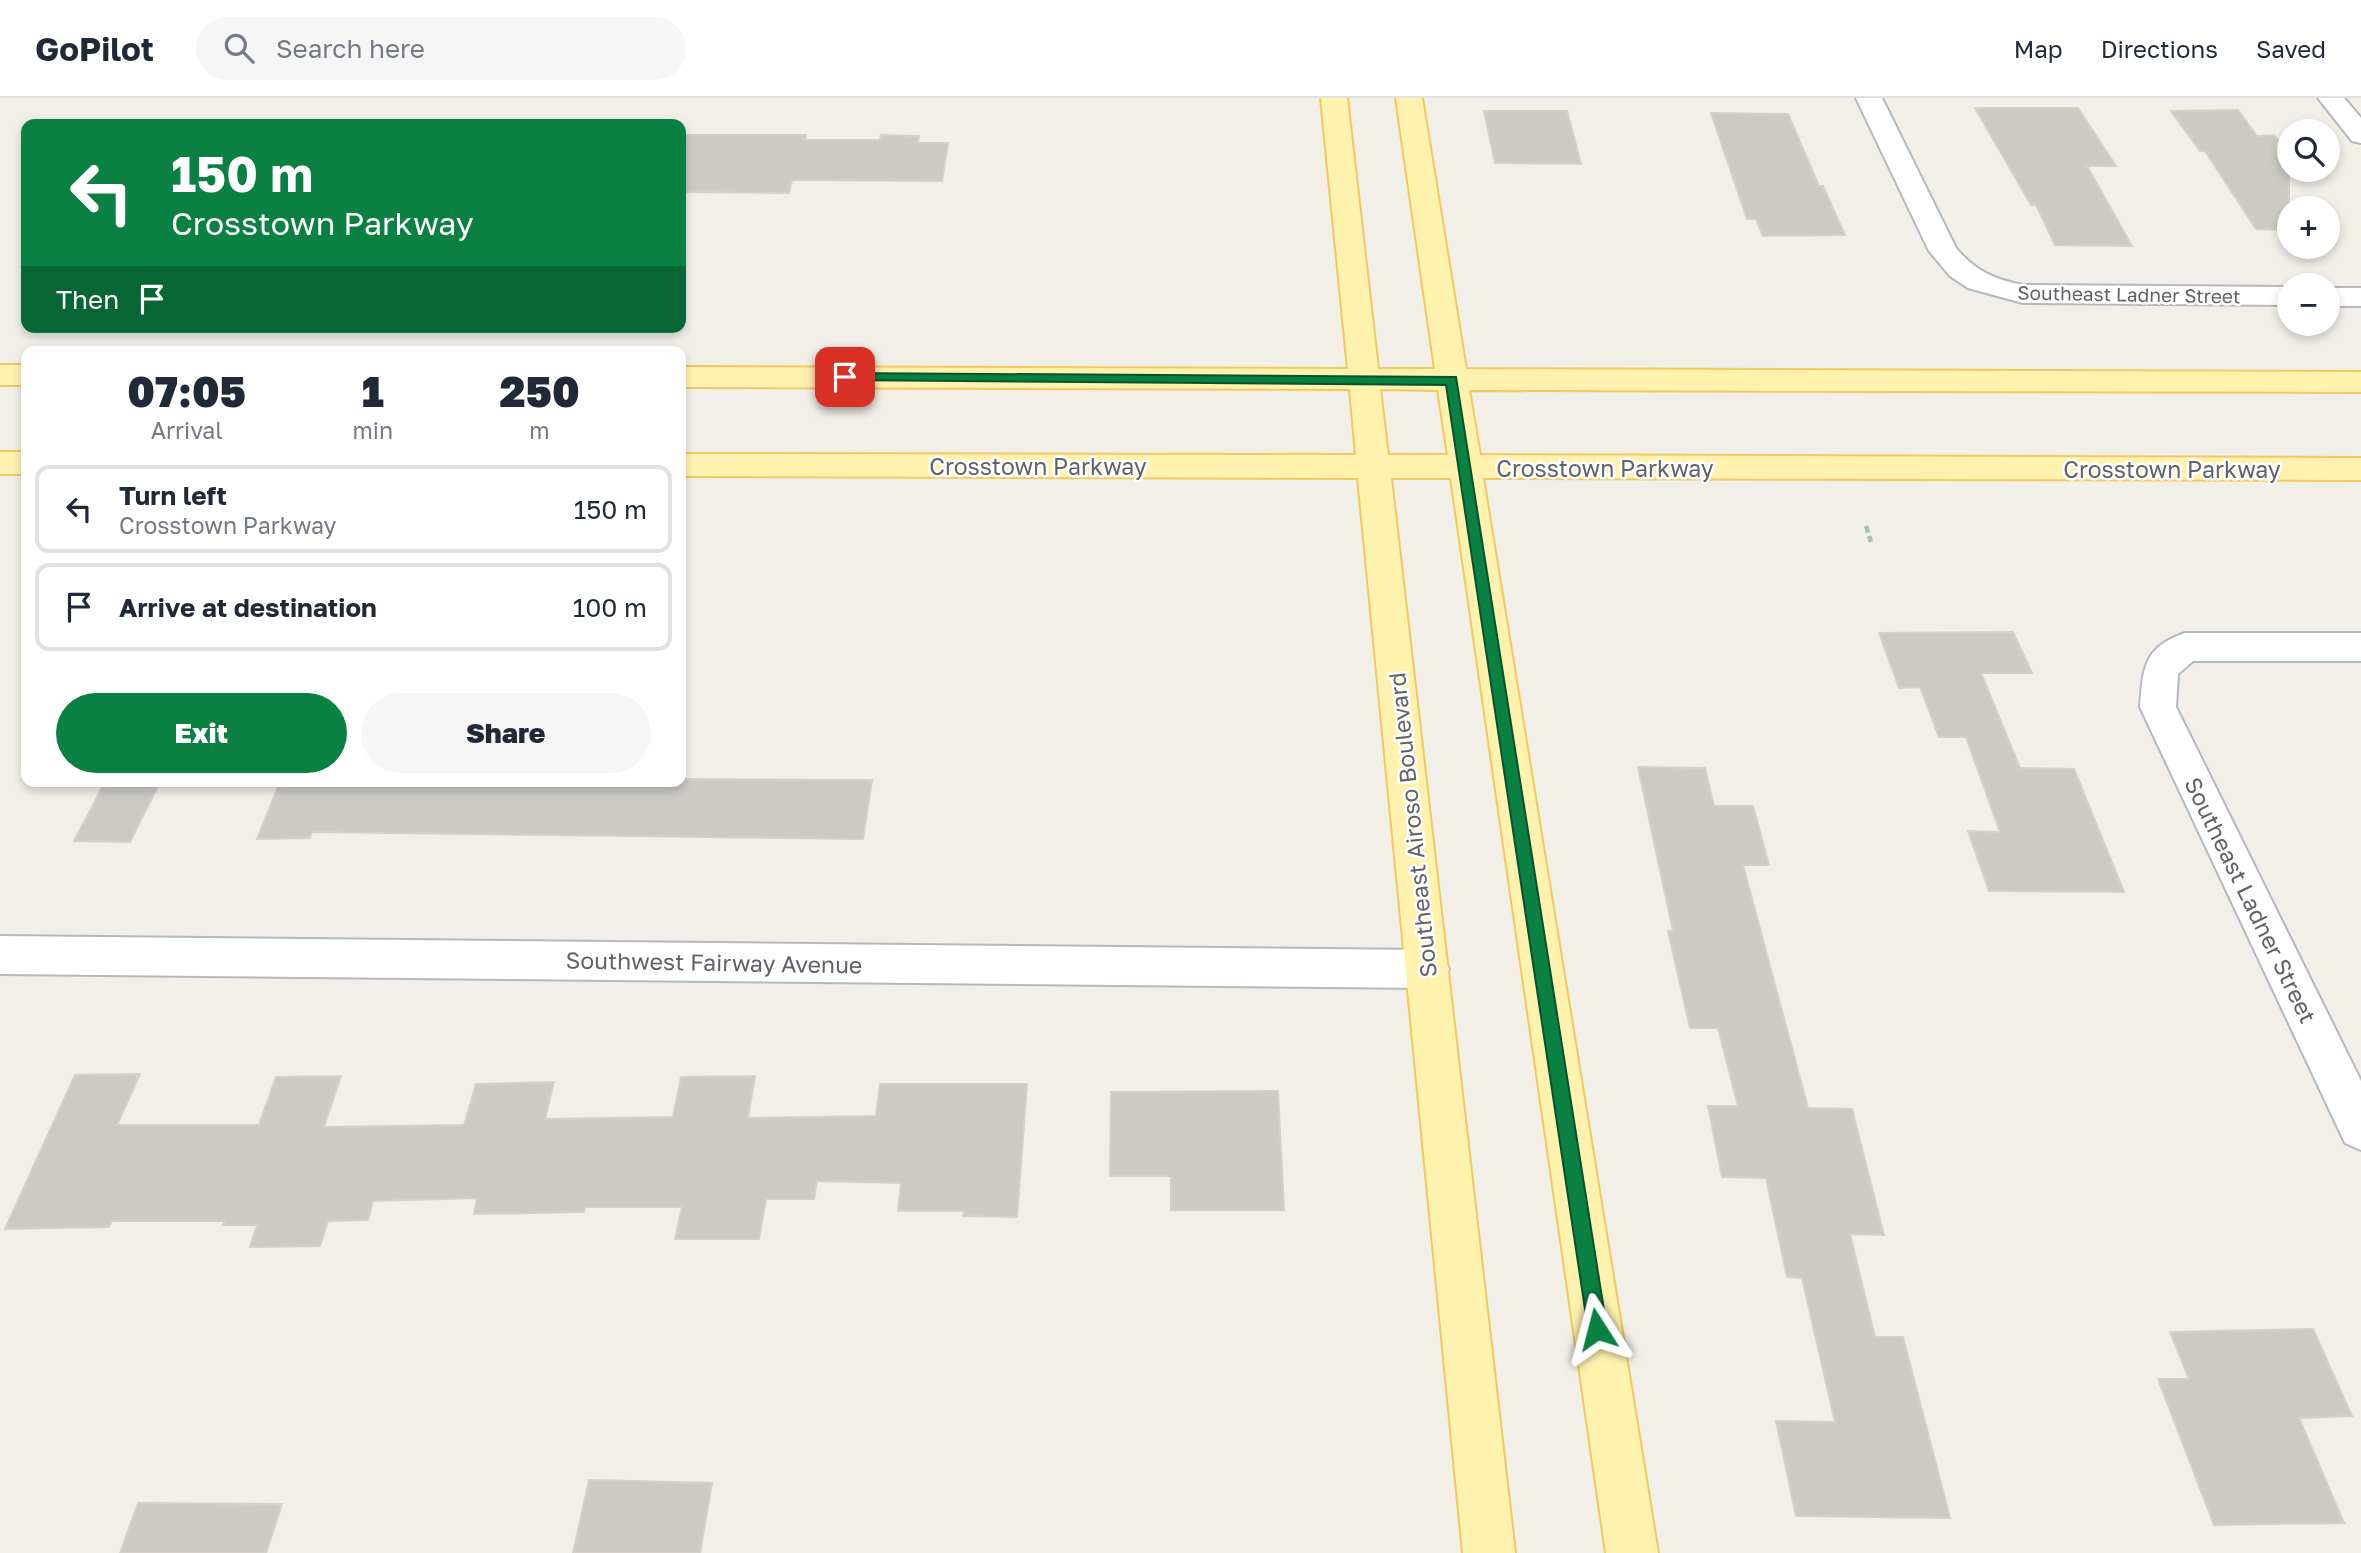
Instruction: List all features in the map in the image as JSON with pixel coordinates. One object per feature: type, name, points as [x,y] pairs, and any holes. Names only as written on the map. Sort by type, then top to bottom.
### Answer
[{"type":"main road","name":"Southeast Airoso Boulevard","points":[[1334,98],[1489,1553]]},
{"type":"main road","points":[[1409,98],[1632,1553]]},
{"type":"main road","points":[[0,375],[21,375]]},
{"type":"main road","points":[[686,377],[2361,382]]},
{"type":"main road","points":[[0,463],[21,463]]},
{"type":"main road","name":"Crosstown Parkway","points":[[686,465],[2361,469]]},
{"type":"street","name":"Southeast Ladner Street","points":[[1869,98],[1943,251],[1955,268],[1974,281],[2023,295],[2277,296]]},
{"type":"street","points":[[2331,98],[2361,135]]},
{"type":"street","points":[[2340,297],[2361,297]]},
{"type":"street","name":"Southeast Ladner Street","points":[[2361,647],[2185,647],[2161,668],[2158,707],[2361,1128]]},
{"type":"street","name":"Southwest Fairway Avenue","points":[[0,955],[1428,969]]},
{"type":"path","points":[[1866,526],[1871,542]]},
{"type":"building","points":[[1975,108],[2078,108],[2116,166],[2087,166],[2132,246],[2055,245],[2036,205],[2031,205]]},
{"type":"building","points":[[2238,110],[2257,136],[2274,135],[2277,139],[2277,182],[2289,182],[2289,196],[2277,196],[2277,230],[2256,229],[2205,151],[2200,151],[2171,111]]},
{"type":"building","points":[[1484,111],[1567,111],[1581,164],[1495,163]]},
{"type":"building","points":[[1711,113],[1788,114],[1819,186],[1823,186],[1845,235],[1763,236],[1756,219],[1747,219]]},
{"type":"building","points":[[686,135],[806,135],[805,140],[880,140],[881,135],[919,136],[918,143],[948,143],[942,181],[792,180],[789,193],[686,192]]},
{"type":"building","points":[[2013,632],[2032,673],[1981,673],[2020,768],[2074,769],[2124,892],[1989,891],[1968,831],[2000,832],[1966,737],[1939,737],[1920,687],[1899,688],[1879,633]]},
{"type":"building","points":[[1638,767],[1705,768],[1714,806],[1753,806],[1769,865],[1743,865],[1808,1108],[1852,1109],[1884,1235],[1850,1234],[1875,1337],[1903,1337],[1950,1518],[1796,1516],[1776,1421],[1835,1422],[1802,1278],[1787,1277],[1766,1178],[1722,1177],[1708,1106],[1738,1106],[1718,1028],[1690,1028],[1668,931],[1673,931]]},
{"type":"building","points":[[686,779],[872,780],[863,839],[312,832],[310,838],[257,839],[278,787],[686,787]]},
{"type":"building","points":[[102,787],[158,787],[130,842],[74,841]]},
{"type":"building","points":[[140,1074],[117,1125],[259,1125],[276,1077],[341,1076],[324,1127],[464,1125],[476,1084],[554,1082],[545,1119],[673,1117],[681,1077],[755,1076],[748,1118],[876,1116],[880,1084],[1027,1084],[1017,1217],[963,1216],[964,1211],[898,1211],[901,1183],[817,1181],[814,1199],[766,1199],[759,1239],[675,1239],[682,1207],[585,1207],[584,1212],[474,1214],[477,1198],[373,1201],[368,1220],[328,1221],[320,1246],[250,1247],[257,1225],[223,1225],[225,1221],[112,1221],[109,1227],[5,1229],[75,1075]]},
{"type":"building","points":[[1278,1091],[1284,1210],[1171,1210],[1171,1176],[1110,1176],[1111,1092]]},
{"type":"building","points":[[2313,1329],[2352,1416],[2299,1418],[2344,1523],[2214,1525],[2158,1379],[2189,1379],[2170,1332]]},
{"type":"building","points":[[589,1480],[712,1483],[700,1553],[573,1553]]},
{"type":"building","points":[[138,1503],[282,1504],[266,1553],[120,1553]]},
{"type":"route","points":[[845,377],[1452,380],[1597,1329]]}]
